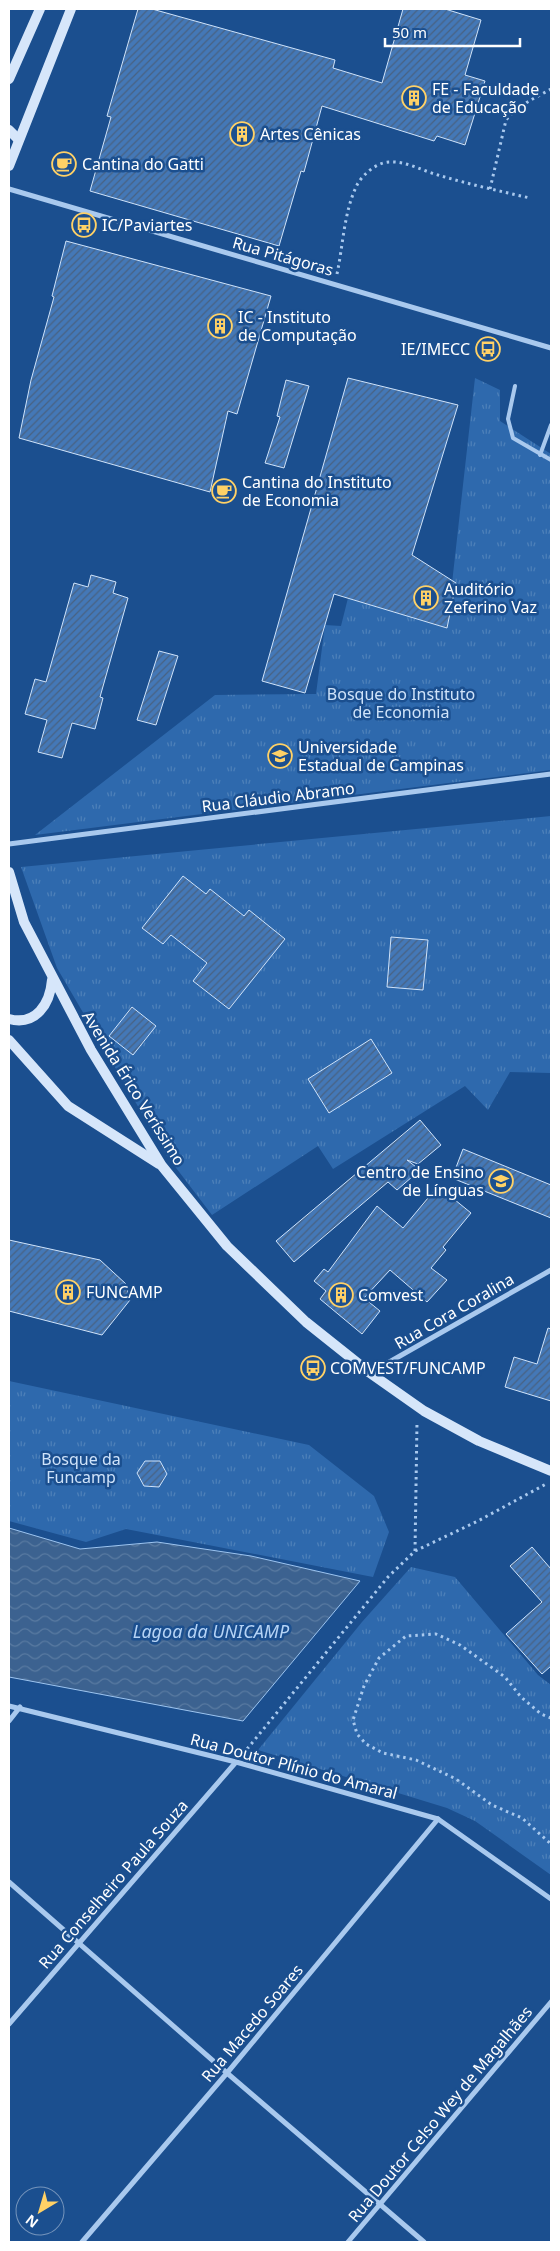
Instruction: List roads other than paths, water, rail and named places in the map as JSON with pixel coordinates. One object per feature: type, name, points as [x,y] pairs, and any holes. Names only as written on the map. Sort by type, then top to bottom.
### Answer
[{"type":"street","points":[[9,79],[40,9]]},
{"type":"street","points":[[9,166],[71,9]]},
{"type":"street","points":[[9,130],[18,140]]},
{"type":"street","name":"Rua Pitágoras","points":[[9,189],[551,348]]},
{"type":"street","name":"Rua Cláudio Abramo","points":[[9,844],[551,774]]},
{"type":"street","name":"Avenida Érico Veríssimo","points":[[9,872],[24,922],[90,1050],[162,1166],[227,1246],[306,1322],[370,1374],[424,1411],[479,1441],[551,1471]]},
{"type":"street","points":[[9,1019],[27,1019],[38,1014],[47,1003],[51,992],[52,978]]},
{"type":"street","points":[[9,1040],[68,1106],[162,1166]]},
{"type":"street","name":"Rua Cora Coralina","points":[[370,1374],[551,1270]]},
{"type":"street","name":"Rua Doutor Plínio do Amaral","points":[[9,1706],[20,1707],[236,1762],[438,1819],[551,1899]]},
{"type":"street","points":[[9,1721],[20,1707]]},
{"type":"street","name":"Rua Conselheiro Paula Souza","points":[[9,2024],[236,1762]]},
{"type":"street","name":"Rua Macedo Soares","points":[[82,2242],[227,2073],[438,1819]]},
{"type":"street","points":[[9,1882],[424,2242]]},
{"type":"street","name":"Rua Doutor Celso Wey de Magalhães","points":[[348,2242],[551,2002]]},
{"type":"lane","points":[[515,386],[508,419],[513,438],[551,460]]},
{"type":"lane","points":[[540,455],[551,425]]},
{"type":"water","name":"Lagoa da UNICAMP","points":[[9,1528],[80,1549],[157,1542],[251,1556],[360,1581],[243,1721],[9,1677]]},
{"type":"place","name":"FE - Faculdade de Educação","points":[[414,98]]},
{"type":"place","name":"Artes Cênicas","points":[[242,134]]},
{"type":"place","name":"Cantina do Gatti","points":[[64,164]]},
{"type":"place","name":"IC/Paviartes","points":[[84,225]]},
{"type":"place","name":"IC - Instituto de Computação","points":[[220,326]]},
{"type":"place","name":"IE/IMECC","points":[[488,349]]},
{"type":"place","name":"Cantina do Instituto de Economia","points":[[224,491]]},
{"type":"place","name":"Auditório Zeferino Vaz","points":[[426,598]]},
{"type":"place","name":"Universidade Estadual de Campinas","points":[[280,756]]},
{"type":"place","name":"Centro de Ensino de Línguas","points":[[501,1181]]},
{"type":"place","name":"FUNCAMP","points":[[68,1292]]},
{"type":"place","name":"Comvest","points":[[341,1295]]},
{"type":"place","name":"COMVEST/FUNCAMP","points":[[313,1368]]},
{"type":"park label","name":"Bosque do Instituto de Economia","points":[[401,703]]},
{"type":"park label","name":"Bosque da Funcamp","points":[[81,1468]]}]
